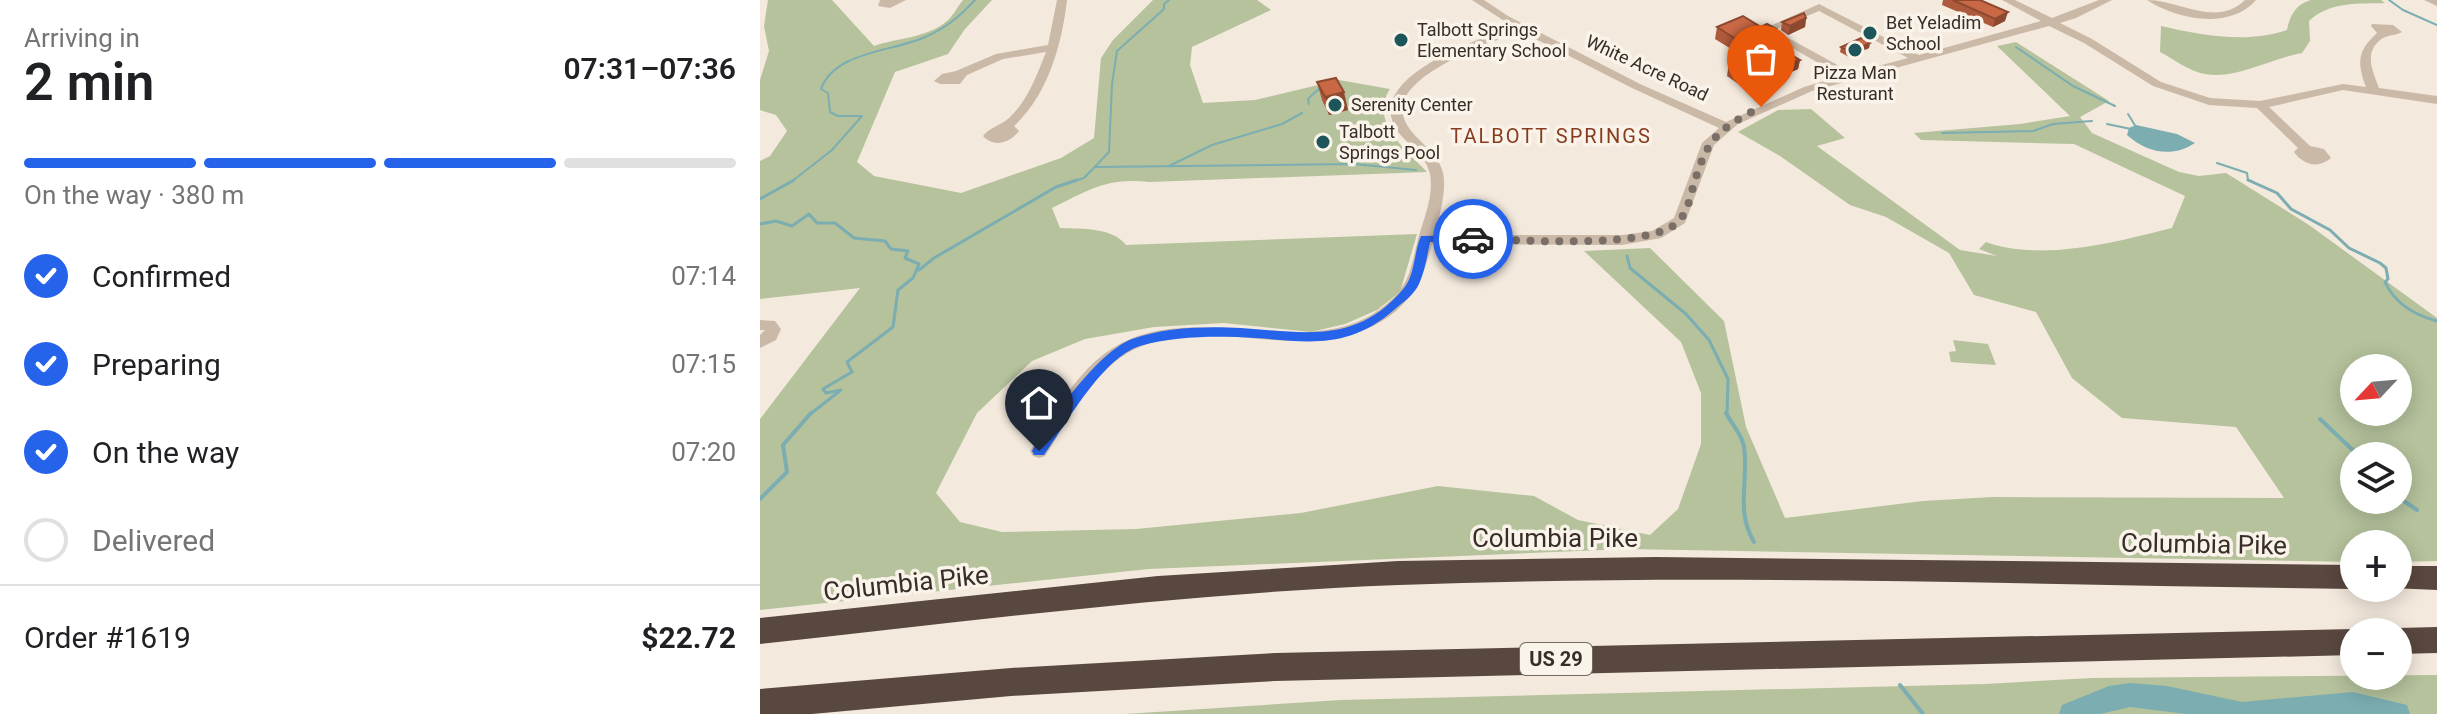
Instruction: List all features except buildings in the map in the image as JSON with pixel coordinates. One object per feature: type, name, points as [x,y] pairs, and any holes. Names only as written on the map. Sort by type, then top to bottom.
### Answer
[{"type":"highway","name":"Columbia Pike","points":[[760,631],[1158,588],[1398,573],[1656,569],[2340,577]]},
{"type":"highway","points":[[2412,578],[2437,578]]},
{"type":"highway","points":[[2412,641],[2437,640]]},
{"type":"highway","name":"US 29","points":[[760,704],[1011,682],[1275,667],[2340,642]]},
{"type":"street","points":[[885,0],[882,4],[901,0]]},
{"type":"street","points":[[1008,127],[1033,96],[1051,48],[1062,0]]},
{"type":"street","name":"White Acre Road","points":[[1477,0],[1639,92],[1725,126]]},
{"type":"street","points":[[2007,0],[2167,88],[2209,101],[2260,105],[2336,88],[2373,89],[2437,100]]},
{"type":"street","points":[[2050,22],[2094,0]]},
{"type":"street","points":[[1425,239],[1622,240],[1656,235],[1680,220],[1708,143],[1725,126],[1793,94],[2072,16],[2107,0]]},
{"type":"street","points":[[2152,0],[2213,16],[2237,13],[2251,0]]},
{"type":"street","points":[[2429,0],[2437,3]]},
{"type":"street","points":[[1850,77],[1766,30],[1819,7],[1919,59]]},
{"type":"street","points":[[1039,451],[1101,366],[1123,348],[1150,338],[1184,333],[1240,332],[1309,339],[1341,334],[1364,326],[1388,311],[1414,283],[1437,174],[1429,158],[1398,122],[1395,111],[1397,96],[1416,75],[1520,27]]},
{"type":"street","points":[[2373,89],[2363,58],[2366,49],[2383,33]]},
{"type":"street","points":[[959,74],[1000,56],[1051,48]]},
{"type":"street","points":[[2260,105],[2306,149]]},
{"type":"street","points":[[760,325],[770,325],[773,329],[770,336],[760,342]]},
{"type":"green space","points":[[768,0],[832,0],[874,46],[939,27],[963,0],[992,0],[965,29],[948,54],[895,72],[857,162],[874,176],[961,193],[1061,158],[1094,138],[1101,58],[1113,40],[1153,0],[1257,0],[1271,10],[1192,47],[1190,65],[1203,103],[1255,100],[1339,80],[1390,89],[1384,101],[1387,124],[1401,145],[1427,172],[1121,181],[1099,186],[1052,208],[1060,228],[1105,232],[1126,245],[1417,234],[1400,292],[1377,310],[1345,324],[1311,332],[1224,323],[1154,327],[1085,339],[1032,361],[977,413],[936,493],[960,522],[1002,532],[1136,529],[1301,513],[1438,486],[1534,496],[1578,520],[1650,535],[1678,509],[1701,444],[1701,393],[1681,342],[1584,251],[1650,248],[1724,321],[1746,427],[1785,518],[1923,501],[1992,497],[2284,498],[2236,427],[2122,418],[2072,378],[2036,312],[1974,295],[1949,253],[1886,217],[1850,205],[1780,156],[1738,132],[1778,110],[1811,109],[1845,138],[1817,146],[1960,250],[1997,256],[1979,249],[1986,242],[2030,250],[2079,248],[2172,228],[2185,196],[2074,144],[1921,140],[1914,133],[2020,124],[2070,116],[1997,46],[2016,42],[2109,101],[2080,117],[2092,133],[2179,172],[2199,176],[2226,173],[2309,225],[2437,318],[2437,561],[2412,562],[2412,530],[2340,530],[2340,562],[1626,549],[1149,569],[760,610],[760,419],[860,288],[760,299],[760,161],[770,156],[787,131],[776,115],[760,110],[760,80],[769,51],[764,26]]},
{"type":"green space","points":[[2311,0],[2381,0],[2385,3],[2345,5],[2326,10],[2309,21],[2310,41],[2302,53],[2229,74],[2200,73],[2160,52],[2161,26],[2224,37],[2256,37],[2287,30],[2294,11]]},
{"type":"green space","points":[[1953,340],[1988,344],[1996,365],[1951,362],[1949,352],[1956,351]]},
{"type":"green space","points":[[2412,675],[2437,675],[2437,714],[1125,714],[1341,700],[1985,684],[2092,678],[2340,676],[2340,690],[2412,690]]},
{"type":"water","points":[[2136,125],[2177,134],[2195,143],[2177,151],[2151,149],[2127,135],[2129,128]]},
{"type":"waterway","points":[[792,181],[832,150],[862,116],[838,116],[830,112],[828,93],[821,89],[828,76],[851,60],[933,34],[952,22],[975,0]]},
{"type":"waterway","points":[[1071,182],[1084,178],[1109,152],[1117,51],[1164,9],[1164,4],[1169,0]]},
{"type":"waterway","points":[[2389,0],[2403,10],[2437,25]]},
{"type":"waterway","points":[[2016,47],[2073,86],[2115,106]]},
{"type":"waterway","points":[[1309,104],[1308,99],[1321,87]]},
{"type":"waterway","points":[[1169,166],[1212,145],[1282,124],[1302,113]]},
{"type":"waterway","points":[[2128,114],[2136,127]]},
{"type":"waterway","points":[[1942,133],[2033,131],[2053,124],[2092,121]]},
{"type":"waterway","points":[[2107,124],[2131,129]]},
{"type":"waterway","points":[[2217,163],[2247,173],[2248,180]]},
{"type":"waterway","points":[[1096,167],[1354,164],[1416,170]]},
{"type":"waterway","points":[[1071,182],[1077,180]]},
{"type":"waterway","points":[[2248,180],[2253,182]]},
{"type":"waterway","points":[[2248,180],[2277,193],[2291,209],[2330,230],[2349,248],[2380,263],[2386,268],[2388,279],[2385,282],[2389,290],[2400,302],[2413,312],[2437,321]]},
{"type":"waterway","points":[[760,199],[792,181]]},
{"type":"waterway","points":[[919,270],[934,258],[1056,187],[1071,182]]},
{"type":"waterway","points":[[760,224],[776,221],[792,226],[809,214],[817,223],[835,223],[854,238],[885,241],[891,249],[908,251],[905,258],[919,264],[913,278],[898,290],[893,327],[847,362],[852,372],[823,389],[826,393],[841,390],[810,414]]},
{"type":"waterway","points":[[1627,256],[1630,268],[1686,314],[1709,340],[1728,379],[1727,415]]},
{"type":"waterway","points":[[760,499],[787,472],[783,445],[810,414]]},
{"type":"waterway","points":[[1727,415],[1743,442],[1745,519],[1754,542]]},
{"type":"waterway","points":[[2320,419],[2344,442]]},
{"type":"waterway","points":[[2412,507],[2417,510]]},
{"type":"waterway","points":[[1900,685],[1923,714]]},
{"type":"waterway","points":[[2071,714],[2109,698],[2130,695],[2167,698],[2242,714],[2353,704],[2398,714]]},
{"type":"way so far","points":[[1473,239],[1622,240],[1656,235],[1672,227],[1684,213],[1708,143],[1725,126],[1761,107]]},
{"type":"place","name":"Bet Yeladim School","points":[[1870,33]]},
{"type":"place","name":"Talbott Springs Elementary School","points":[[1401,40]]},
{"type":"place","name":"Pizza Man Resturant","points":[[1855,50]]},
{"type":"place","name":"Serenity Center","points":[[1335,105]]},
{"type":"place","name":"Talbott Springs Pool","points":[[1323,142]]},
{"type":"district","name":"TALBOTT SPRINGS","points":[[1551,136]]},
{"type":"route","points":[[1039,451],[1101,366],[1123,348],[1150,338],[1197,332],[1240,332],[1309,339],[1341,334],[1376,319],[1408,292],[1419,268],[1425,239],[1473,239]]}]
